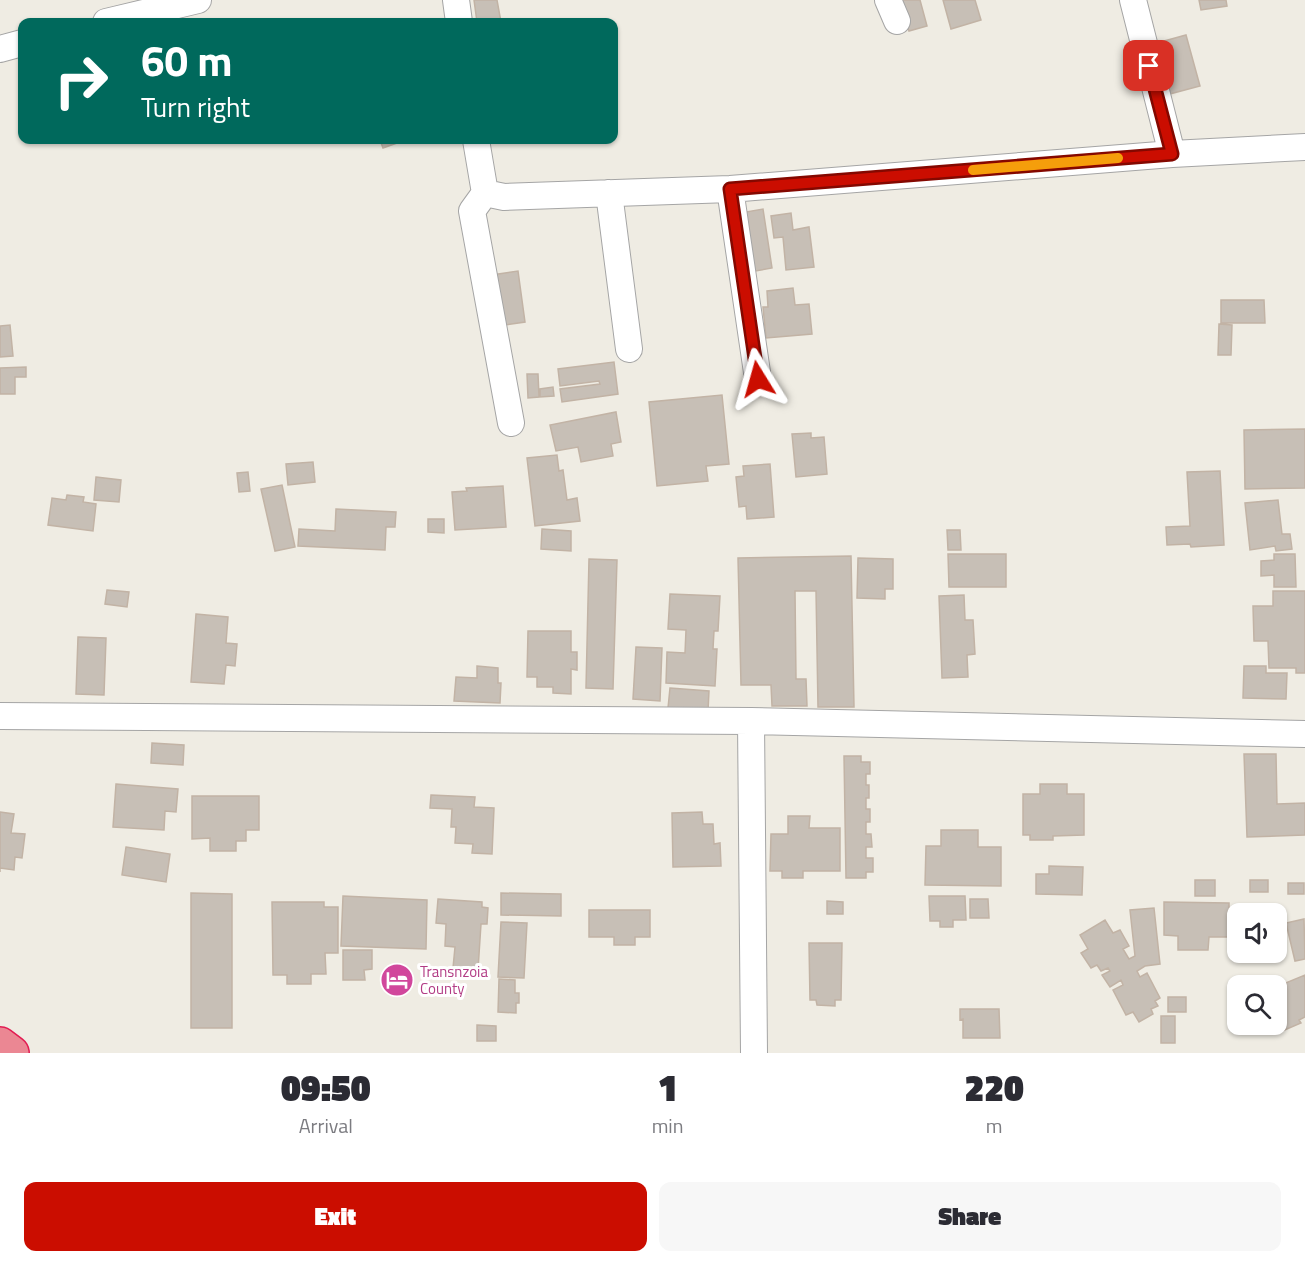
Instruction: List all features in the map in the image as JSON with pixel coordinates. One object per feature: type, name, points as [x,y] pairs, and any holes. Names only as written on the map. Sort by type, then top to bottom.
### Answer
[{"type":"highway","points":[[0,1044],[12,1053]]},
{"type":"street","points":[[123,18],[198,0]]},
{"type":"street","points":[[456,0],[458,18]]},
{"type":"street","points":[[1132,0],[1172,154]]},
{"type":"street","points":[[0,49],[18,44]]},
{"type":"street","points":[[477,144],[485,193],[472,212],[511,423]]},
{"type":"street","points":[[485,193],[504,197],[730,189],[1172,154],[1305,147]]},
{"type":"street","points":[[730,189],[758,379]]},
{"type":"street","points":[[609,193],[629,349]]},
{"type":"street","points":[[0,716],[752,721],[1305,734]]},
{"type":"street","points":[[752,721],[754,1053]]},
{"type":"building","points":[[474,0],[497,0],[500,18],[476,18]]},
{"type":"building","points":[[900,0],[920,0],[927,26],[909,31]]},
{"type":"building","points":[[943,0],[975,0],[981,20],[951,29]]},
{"type":"building","points":[[1199,0],[1226,0],[1227,6],[1201,10]]},
{"type":"building","points":[[1186,35],[1200,86],[1166,95],[1153,44]]},
{"type":"building","points":[[382,144],[394,144],[383,148]]},
{"type":"building","points":[[763,209],[772,268],[750,272],[740,213]]},
{"type":"building","points":[[791,213],[793,230],[809,227],[814,267],[786,270],[783,237],[774,238],[771,216]]},
{"type":"building","points":[[518,271],[525,322],[499,326],[492,275]]},
{"type":"building","points":[[793,288],[795,305],[809,304],[812,334],[766,338],[763,307],[768,307],[767,291]]},
{"type":"building","points":[[1221,300],[1264,300],[1265,323],[1221,323]]},
{"type":"building","points":[[1219,324],[1232,325],[1231,355],[1218,355]]},
{"type":"building","points":[[10,325],[13,356],[0,357],[0,326]]},
{"type":"building","points":[[614,362],[618,394],[562,402],[560,389],[600,384],[599,381],[560,386],[558,369]]},
{"type":"building","points":[[26,367],[26,377],[15,377],[15,394],[0,394],[0,368]]},
{"type":"building","points":[[527,374],[538,374],[539,397],[528,398]]},
{"type":"building","points":[[553,387],[554,396],[540,397],[540,389]]},
{"type":"building","points":[[722,395],[729,464],[706,466],[708,481],[657,486],[649,402]]},
{"type":"building","points":[[616,412],[621,442],[611,444],[613,456],[581,462],[578,447],[556,451],[550,425]]},
{"type":"building","points":[[1305,429],[1305,488],[1245,489],[1244,430]]},
{"type":"building","points":[[811,433],[811,438],[824,437],[827,474],[796,477],[792,434]]},
{"type":"building","points":[[557,455],[559,471],[563,470],[567,500],[577,498],[580,521],[535,526],[527,458]]},
{"type":"building","points":[[313,462],[315,482],[288,485],[286,464]]},
{"type":"building","points":[[770,464],[774,517],[747,519],[746,506],[739,507],[736,477],[744,476],[743,466]]},
{"type":"building","points":[[1220,471],[1224,545],[1191,547],[1190,544],[1167,545],[1166,527],[1190,526],[1187,472]]},
{"type":"building","points":[[248,472],[250,491],[239,492],[237,473]]},
{"type":"building","points":[[96,477],[121,480],[119,502],[94,500]]},
{"type":"building","points":[[282,485],[295,547],[275,551],[261,489]]},
{"type":"building","points":[[503,486],[506,527],[455,530],[452,492],[467,491],[466,488]]},
{"type":"building","points":[[67,495],[84,497],[83,502],[96,504],[93,531],[48,525],[52,498],[66,500]]},
{"type":"building","points":[[1278,500],[1282,534],[1290,534],[1292,549],[1276,551],[1275,546],[1250,550],[1245,503]]},
{"type":"building","points":[[336,509],[396,512],[395,527],[386,527],[385,550],[298,546],[299,529],[335,531]]},
{"type":"building","points":[[428,519],[444,519],[444,533],[428,532]]},
{"type":"building","points":[[542,529],[571,531],[571,551],[541,549]]},
{"type":"building","points":[[947,530],[960,530],[961,550],[948,550]]},
{"type":"building","points":[[948,554],[1006,554],[1006,587],[949,587]]},
{"type":"building","points":[[1274,554],[1295,554],[1296,587],[1274,587],[1274,575],[1261,576],[1261,561],[1274,560]]},
{"type":"building","points":[[851,556],[854,707],[818,707],[816,591],[795,591],[796,679],[806,679],[807,706],[772,706],[771,685],[741,685],[738,558]]},
{"type":"building","points":[[858,558],[893,559],[893,589],[885,589],[885,599],[857,598]]},
{"type":"building","points":[[589,559],[617,560],[613,689],[586,688]]},
{"type":"building","points":[[107,590],[129,592],[127,607],[105,604]]},
{"type":"building","points":[[1273,591],[1305,591],[1305,673],[1296,673],[1296,668],[1269,668],[1268,641],[1254,641],[1253,606],[1273,606]]},
{"type":"building","points":[[670,594],[720,596],[718,631],[714,631],[713,649],[717,649],[715,686],[666,683],[667,652],[685,653],[686,630],[668,629]]},
{"type":"building","points":[[964,595],[965,620],[973,620],[975,654],[967,655],[968,677],[942,678],[939,596]]},
{"type":"building","points":[[196,614],[228,617],[226,643],[237,644],[235,666],[226,665],[224,684],[191,682]]},
{"type":"building","points":[[528,631],[571,631],[571,652],[577,652],[577,670],[571,669],[571,694],[553,693],[553,687],[537,687],[537,677],[527,677]]},
{"type":"building","points":[[78,637],[106,638],[104,695],[76,694]]},
{"type":"building","points":[[636,647],[662,648],[660,701],[633,699]]},
{"type":"building","points":[[477,666],[498,668],[498,683],[501,683],[500,703],[454,701],[456,677],[477,678]]},
{"type":"building","points":[[1244,666],[1266,666],[1266,673],[1287,673],[1286,699],[1243,698]]},
{"type":"building","points":[[670,688],[709,691],[708,711],[668,708]]},
{"type":"building","points":[[152,743],[184,745],[183,765],[151,763]]},
{"type":"building","points":[[1244,754],[1276,754],[1277,804],[1305,803],[1305,835],[1247,837]]},
{"type":"building","points":[[844,756],[861,756],[861,762],[870,762],[870,774],[866,774],[869,798],[866,798],[866,809],[870,809],[870,822],[866,822],[866,834],[871,834],[872,847],[866,847],[866,858],[873,858],[873,872],[866,872],[866,878],[846,878]]},
{"type":"building","points":[[116,784],[178,789],[176,812],[165,811],[164,830],[113,827]]},
{"type":"building","points":[[1040,784],[1067,784],[1067,794],[1084,794],[1084,835],[1053,836],[1053,840],[1030,840],[1030,835],[1023,835],[1023,794],[1040,794]]},
{"type":"building","points":[[431,795],[475,797],[474,807],[494,808],[492,854],[472,853],[473,844],[455,843],[456,827],[451,827],[452,809],[430,808]]},
{"type":"building","points":[[192,796],[259,796],[259,830],[246,830],[246,841],[236,841],[236,851],[210,851],[210,838],[192,839]]},
{"type":"building","points":[[0,812],[14,814],[11,833],[25,834],[22,858],[15,857],[14,870],[0,868]]},
{"type":"building","points":[[702,812],[703,824],[713,824],[714,844],[720,843],[721,866],[673,867],[672,813]]},
{"type":"building","points":[[788,816],[810,816],[809,828],[840,828],[840,871],[803,871],[803,878],[782,878],[782,871],[770,871],[771,834],[788,834]]},
{"type":"building","points":[[941,830],[978,830],[978,847],[1001,847],[1001,886],[925,885],[926,846],[941,846]]},
{"type":"building","points":[[126,847],[170,854],[166,882],[122,875]]},
{"type":"building","points":[[1049,866],[1083,867],[1082,895],[1036,894],[1036,874],[1049,874]]},
{"type":"building","points":[[1195,880],[1215,880],[1215,896],[1195,896]]},
{"type":"building","points":[[1250,880],[1268,880],[1268,892],[1250,892]]},
{"type":"building","points":[[1288,883],[1304,883],[1304,894],[1288,894]]},
{"type":"building","points":[[191,893],[232,894],[232,1028],[191,1028]]},
{"type":"building","points":[[501,893],[561,894],[561,916],[501,915]]},
{"type":"building","points":[[343,896],[427,900],[426,949],[341,946]]},
{"type":"building","points":[[929,896],[965,896],[966,920],[953,920],[953,927],[940,927],[940,921],[930,921]]},
{"type":"building","points":[[438,899],[482,902],[482,907],[488,908],[487,924],[481,924],[478,970],[453,968],[455,947],[445,946],[446,924],[436,923]]},
{"type":"building","points":[[970,899],[988,899],[989,918],[970,918]]},
{"type":"building","points":[[827,901],[843,902],[843,914],[827,914]]},
{"type":"building","points":[[272,902],[324,902],[324,907],[338,907],[338,953],[325,953],[326,974],[311,974],[311,984],[287,984],[287,975],[273,975]]},
{"type":"building","points":[[1164,902],[1229,903],[1227,903],[1227,937],[1209,937],[1208,950],[1178,950],[1178,936],[1164,935]]},
{"type":"building","points":[[1154,908],[1160,964],[1145,966],[1137,971],[1140,977],[1147,973],[1160,998],[1155,1001],[1158,1006],[1151,1009],[1153,1014],[1139,1022],[1133,1012],[1126,1015],[1113,990],[1123,985],[1121,980],[1110,987],[1102,975],[1110,971],[1108,968],[1101,971],[1097,965],[1091,968],[1081,953],[1088,949],[1080,935],[1105,920],[1113,933],[1120,930],[1129,946],[1123,949],[1129,959],[1135,956],[1130,910]]},
{"type":"building","points":[[589,910],[650,910],[650,937],[635,937],[635,945],[614,945],[614,937],[589,937]]},
{"type":"building","points":[[1304,919],[1305,959],[1295,961],[1287,923]]},
{"type":"building","points":[[501,922],[527,923],[524,978],[498,977]]},
{"type":"building","points":[[809,943],[842,943],[841,1000],[835,1000],[835,1006],[817,1005],[816,1000],[810,1000]]},
{"type":"building","points":[[343,950],[372,950],[372,969],[364,970],[365,980],[343,980]]},
{"type":"building","points":[[1305,975],[1305,1017],[1299,1020],[1301,1023],[1287,1029],[1287,982]]},
{"type":"building","points":[[499,979],[515,980],[515,993],[519,993],[516,1013],[498,1012]]},
{"type":"building","points":[[1168,997],[1186,997],[1186,1012],[1168,1012]]},
{"type":"building","points":[[960,1009],[999,1009],[1000,1038],[963,1038],[963,1019],[960,1020]]},
{"type":"building","points":[[1161,1016],[1175,1016],[1175,1043],[1161,1043]]},
{"type":"building","points":[[477,1025],[496,1026],[496,1041],[477,1041]]},
{"type":"slow traffic","points":[[973,170],[1118,158]]},
{"type":"place","name":"Transnzoia County","points":[[397,980]]},
{"type":"route","points":[[758,379],[730,189],[1172,154],[1149,66]]}]
